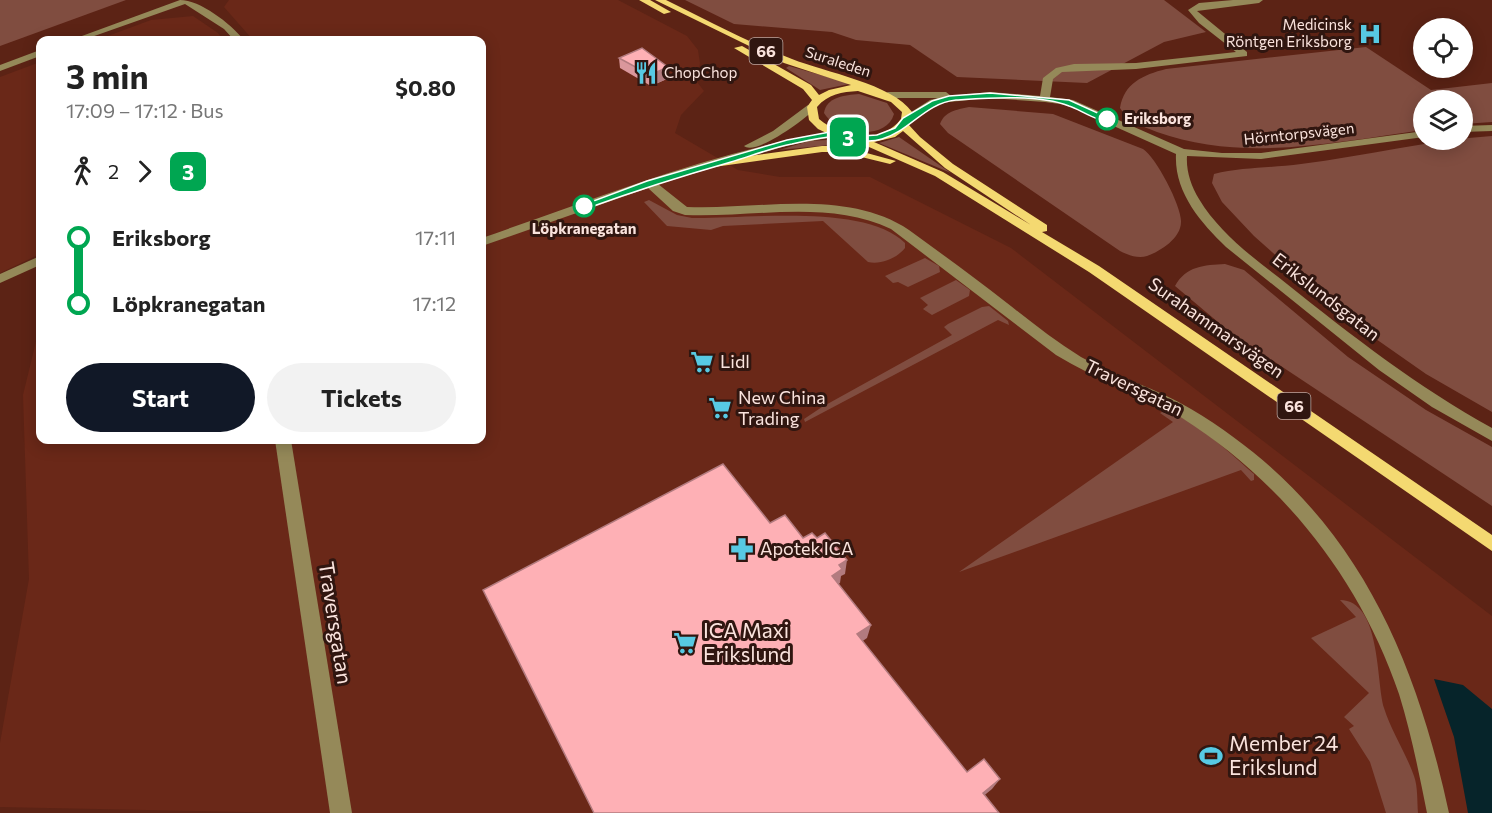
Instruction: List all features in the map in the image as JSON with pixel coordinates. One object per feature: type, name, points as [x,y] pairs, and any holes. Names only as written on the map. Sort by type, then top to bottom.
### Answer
[{"type":"main road","name":"Suraleden","points":[[643,0],[734,45],[807,87],[815,103]]},
{"type":"main road","name":"Suraleden","points":[[659,0],[788,61],[882,93]]},
{"type":"main road","points":[[815,103],[837,90],[858,88],[882,93]]},
{"type":"main road","name":"66","points":[[882,93],[904,107],[904,122]]},
{"type":"main road","name":"66","points":[[815,103],[814,120],[840,136]]},
{"type":"main road","points":[[840,136],[878,138],[891,134],[904,122]]},
{"type":"main road","name":"Surahammarsvägen","points":[[904,122],[923,147],[1021,210],[1094,269]]},
{"type":"main road","name":"Surahammarsvägen","points":[[840,136],[873,145],[939,174],[1094,269],[1492,544]]},
{"type":"main road","points":[[714,164],[822,149],[866,153],[909,168],[967,195],[1094,269]]},
{"type":"street","points":[[87,36],[187,0],[218,20],[235,36]]},
{"type":"street","points":[[1045,99],[1048,78],[1059,70],[1074,67],[1166,63],[1244,54],[1202,21],[1192,10],[1199,6],[1259,0]]},
{"type":"street","points":[[0,69],[36,55]]},
{"type":"street","name":"Hörntorpsvägen","points":[[882,93],[1045,99],[1069,102],[1182,152],[1262,156],[1413,135]]},
{"type":"street","name":"Hörntorpsvägen","points":[[904,122],[934,102],[970,96]]},
{"type":"street","points":[[714,164],[777,133],[815,103]]},
{"type":"street","points":[[1473,129],[1492,128]]},
{"type":"street","points":[[486,241],[650,183],[787,142],[840,136]]},
{"type":"street","name":"Erikslundsgatan","points":[[1182,152],[1180,168],[1183,181],[1203,215],[1222,235],[1340,335],[1432,399],[1492,435]]},
{"type":"street","name":"Traversgatan","points":[[650,183],[677,208],[685,211],[836,210],[877,218],[890,224],[1063,352],[1185,413],[1248,458],[1298,504],[1333,547],[1370,603],[1397,660],[1416,712],[1430,766],[1438,813]]},
{"type":"street","points":[[0,279],[36,262]]},
{"type":"street","name":"Traversgatan","points":[[284,444],[341,813]]},
{"type":"shaded area","points":[[0,0],[126,0],[0,46]]},
{"type":"shaded area","points":[[229,0],[618,0],[687,36],[698,50],[700,63],[697,82],[704,91],[681,115],[675,133],[738,170],[780,177],[870,177],[1011,248],[1492,616],[1492,813],[292,813],[0,807],[0,743],[29,579],[23,395],[36,341],[36,444],[486,444],[486,36],[249,36],[224,7]]},
{"type":"shaded area","points":[[685,0],[1164,0],[1206,32],[1164,42],[1087,83],[957,77],[910,45],[856,40],[832,32],[734,24]]},
{"type":"shaded area","points":[[193,16],[220,36],[108,36],[151,20]]},
{"type":"shaded area","points":[[1366,47],[1431,90],[1413,90],[1413,131],[1290,147],[1223,146],[1190,141],[1157,132],[1131,120],[1123,113],[1120,108],[1122,99],[1130,86],[1142,77],[1166,69]]},
{"type":"shaded area","points":[[36,64],[36,256],[0,273],[0,77]]},
{"type":"shaded area","points":[[789,66],[849,84],[820,90],[786,68]]},
{"type":"shaded area","points":[[1492,83],[1492,122],[1473,123],[1473,90],[1431,90]]},
{"type":"shaded area","points":[[859,94],[887,103],[894,114],[889,123],[872,132],[860,132],[839,126],[824,113],[828,103],[832,100]]},
{"type":"shaded area","points":[[969,107],[1053,114],[1143,149],[1155,162],[1173,194],[1181,222],[1178,233],[1164,247],[1144,257],[1120,251],[948,133],[940,124],[948,114]]},
{"type":"shaded area","points":[[1492,136],[1492,412],[1426,374],[1346,318],[1254,236],[1222,202],[1212,183],[1214,174],[1301,164],[1413,146],[1413,150],[1473,150],[1473,138]]},
{"type":"shaded area","points":[[899,137],[951,173],[879,143]]},
{"type":"shaded area","points":[[827,140],[867,148],[830,145],[779,150],[809,141]]},
{"type":"shaded area","points":[[649,200],[677,215],[692,218],[804,216],[863,222],[887,230],[905,243],[905,248],[888,260],[868,262],[823,221],[723,226],[711,230],[667,226],[644,202]]},
{"type":"shaded area","points":[[925,258],[939,266],[940,272],[908,287],[898,282],[893,283],[885,276]]},
{"type":"shaded area","points":[[1225,264],[1244,270],[1348,357],[1426,410],[1492,447],[1492,506],[1231,333],[1175,286],[1184,274],[1196,268]]},
{"type":"shaded area","points":[[956,280],[970,290],[969,296],[932,315],[923,309],[928,305],[920,298]]},
{"type":"shaded area","points":[[989,306],[1008,321],[1009,325],[998,320],[805,422],[804,419],[822,407],[952,335],[944,327],[948,324],[982,307]]},
{"type":"shaded area","points":[[1160,413],[1172,413],[1184,419],[1210,436],[1254,474],[1254,480],[1251,481],[1241,470],[959,572],[1173,422]]},
{"type":"shaded area","points":[[1340,600],[1353,604],[1363,613],[1370,627],[1384,708],[1414,776],[1418,813],[1386,813],[1370,762],[1349,729],[1354,726],[1344,717],[1369,693],[1311,638],[1356,617]]},
{"type":"water","points":[[1434,679],[1463,685],[1492,709],[1492,813],[1468,813],[1454,737]]},
{"type":"building","points":[[642,48],[668,67],[650,75],[619,58]]},
{"type":"building","name":"ICA Maxi Erikslund","points":[[723,464],[770,523],[785,515],[803,538],[812,533],[817,538],[825,533],[847,560],[839,565],[842,569],[832,576],[871,625],[857,634],[967,772],[984,759],[1000,779],[983,793],[999,813],[594,813],[483,590]]},
{"type":"bus line","name":"3","points":[[584,206],[650,183],[787,142],[835,134],[861,139],[878,138],[898,130],[906,120],[934,102],[949,99],[990,95],[1069,102],[1107,119]]},
{"type":"place","name":"Medicinsk Röntgen Eriksborg","points":[[1370,34]]},
{"type":"place","name":"ChopChop","points":[[646,73]]},
{"type":"place","name":"Eriksborg","points":[[1107,119]]},
{"type":"place","name":"Löpkranegatan","points":[[584,206]]},
{"type":"place","name":"Lidl","points":[[702,362]]},
{"type":"place","name":"New China Trading","points":[[720,408]]},
{"type":"place","name":"Apotek ICA","points":[[742,549]]},
{"type":"place","name":"ICA Maxi Erikslund","points":[[685,643]]},
{"type":"place","name":"Member 24 Erikslund","points":[[1211,756]]}]
